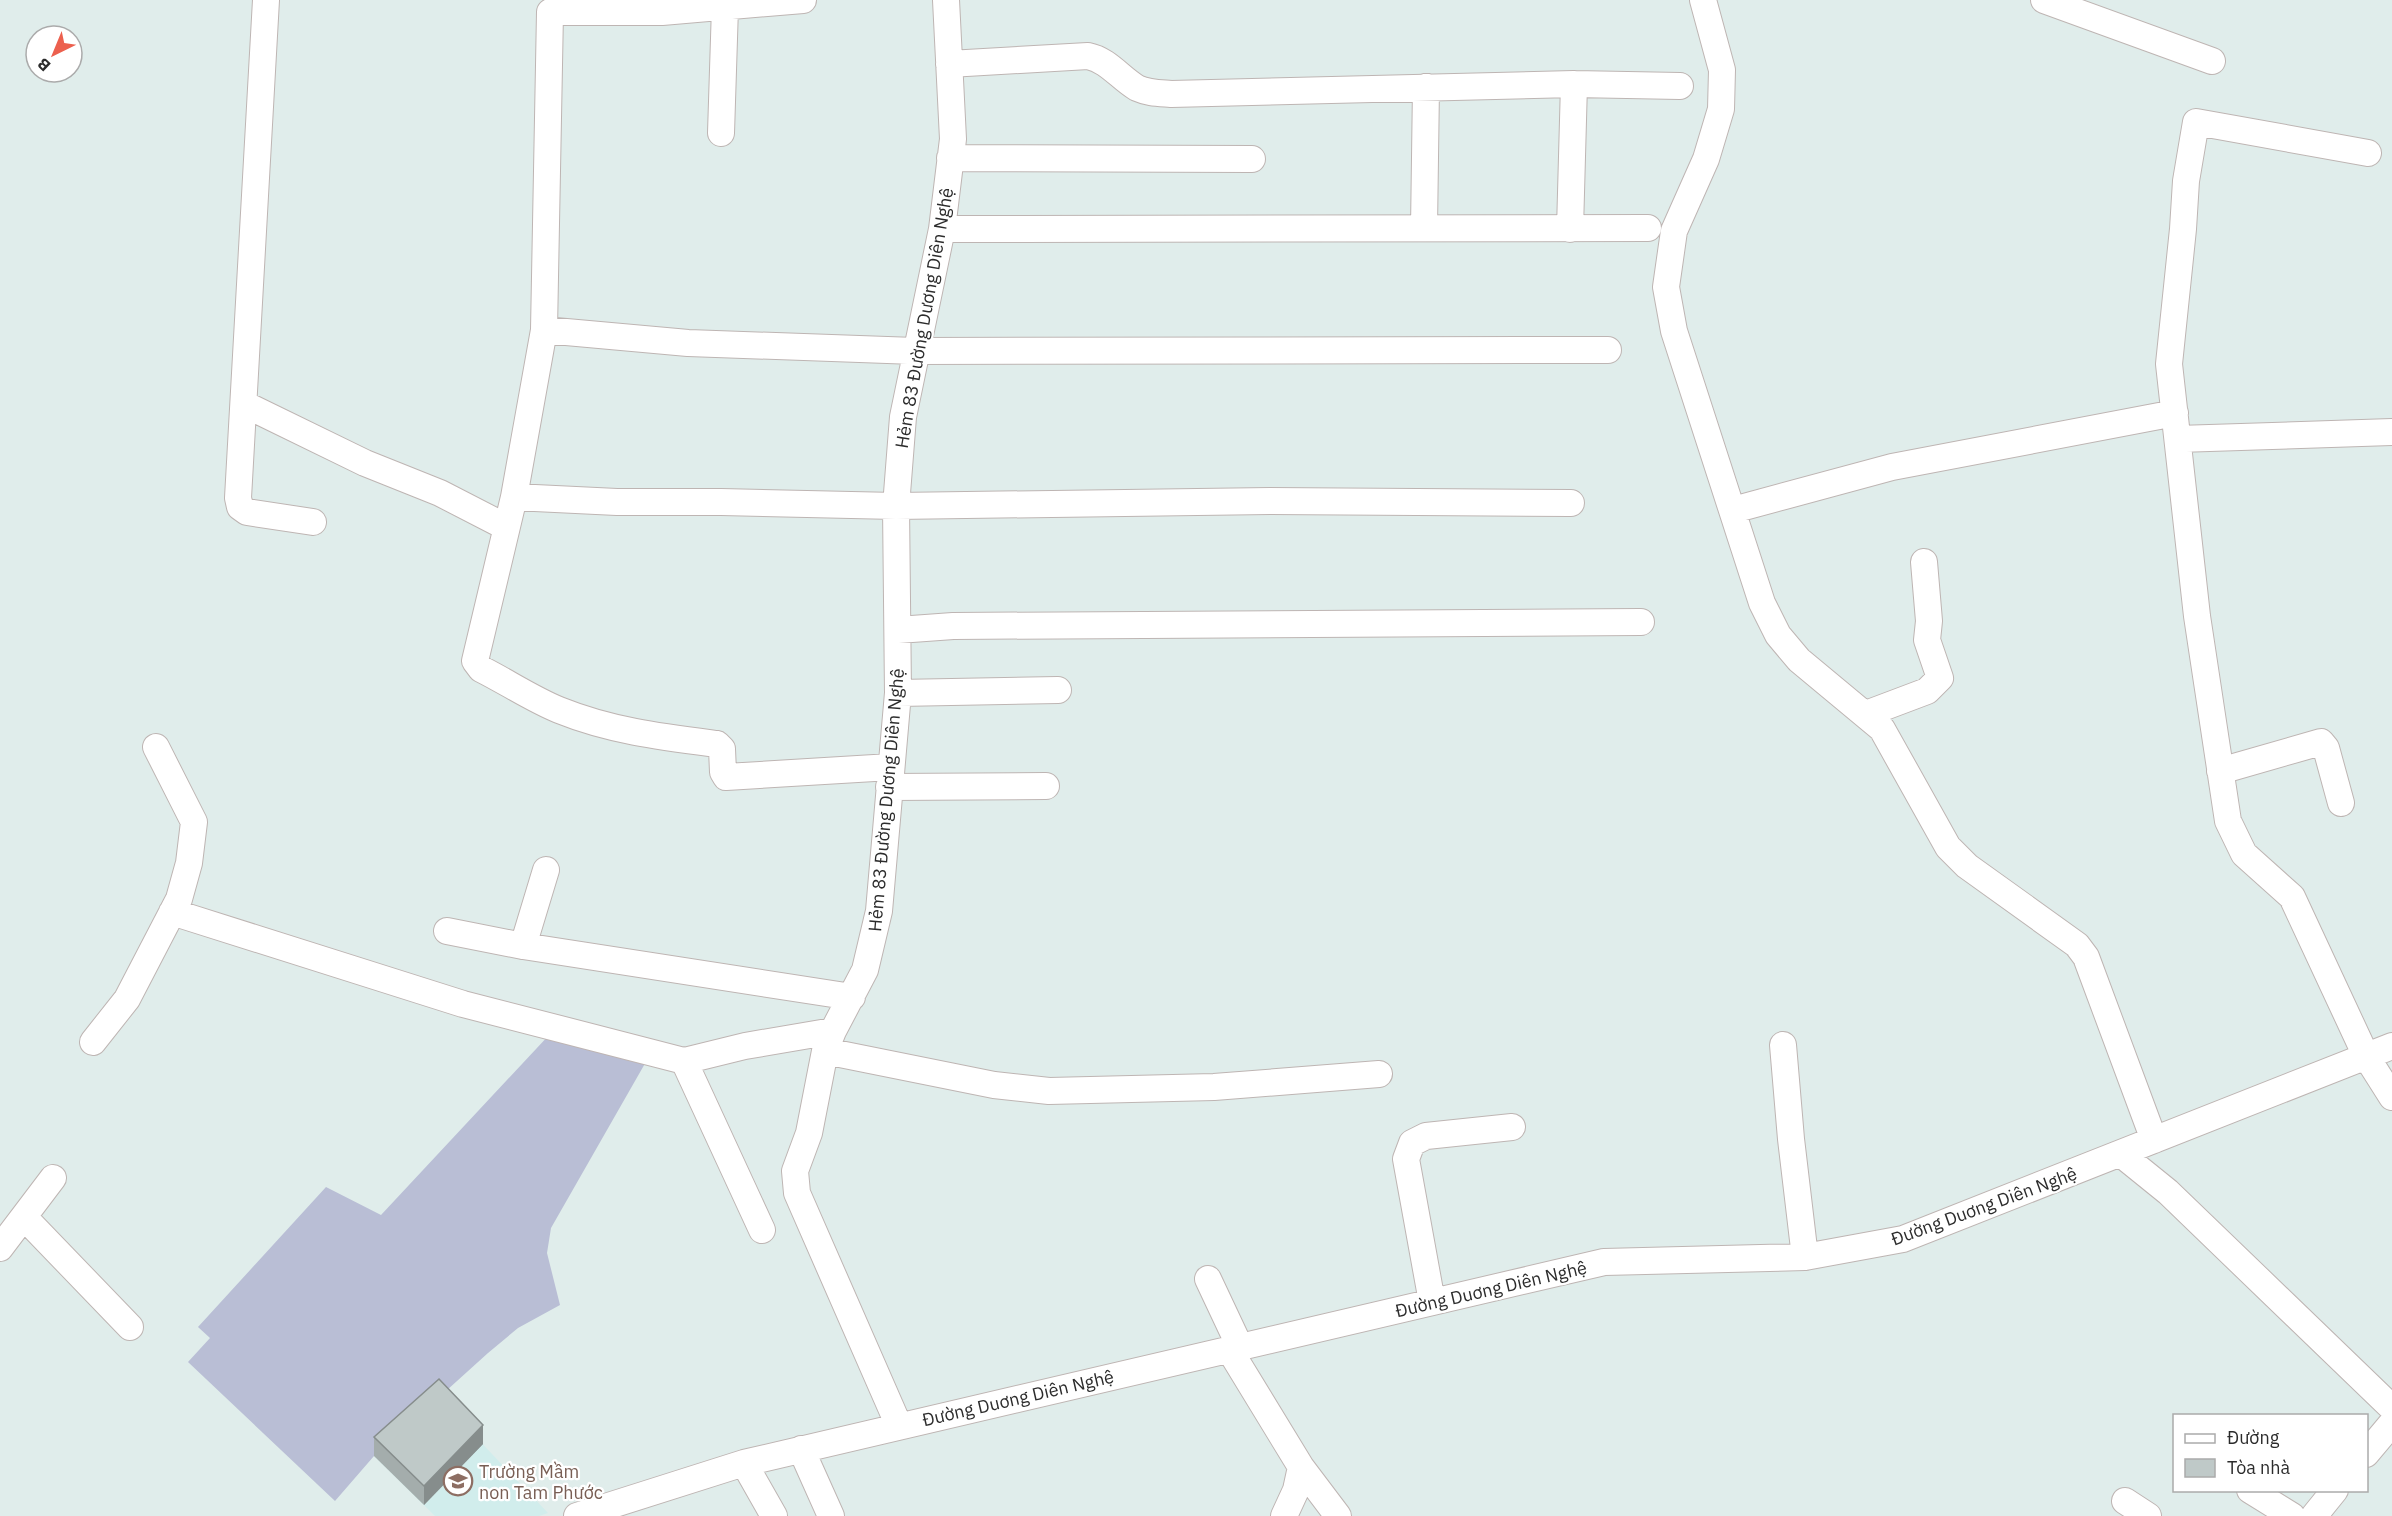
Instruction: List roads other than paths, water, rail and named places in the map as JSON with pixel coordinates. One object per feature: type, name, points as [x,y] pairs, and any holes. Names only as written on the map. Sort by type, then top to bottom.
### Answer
[{"type":"street","points":[[266,0],[238,498],[240,507],[247,512],[313,522]]},
{"type":"street","points":[[803,0],[662,12],[550,12],[544,330],[514,497],[475,661],[481,669],[557,710],[644,735],[717,744],[722,749],[723,772],[726,777],[890,777],[1046,786]]},
{"type":"street","name":"Hẻm 83 Đường Dương Diên Nghệ","points":[[899,1426],[797,1192],[795,1172],[809,1133],[829,1041],[865,970],[876,927],[898,693],[896,506],[903,417],[942,229],[953,139],[946,0]]},
{"type":"street","points":[[1703,0],[1722,70],[1721,109],[1706,159],[1674,231],[1666,286],[1674,331],[1762,603],[1778,634],[1799,660],[1882,729],[1948,847],[1967,866],[2078,945],[2086,957],[2154,1140]]},
{"type":"street","points":[[2044,0],[2212,61]]},
{"type":"street","points":[[721,132],[725,7]]},
{"type":"street","points":[[950,64],[1088,56],[1098,58],[1136,87],[1149,92],[1171,94],[1574,84],[1680,86]]},
{"type":"street","points":[[1569,229],[1574,84]]},
{"type":"street","points":[[1424,228],[1426,87]]},
{"type":"street","points":[[2368,153],[2196,122],[2186,181],[2169,364],[2197,616],[2228,821],[2244,854],[2292,897],[2366,1056],[2392,1097]]},
{"type":"street","points":[[951,158],[1252,159]]},
{"type":"street","points":[[942,229],[1648,228]]},
{"type":"street","points":[[544,330],[688,343],[915,351],[1608,350]]},
{"type":"street","points":[[244,404],[365,463],[440,493],[506,527]]},
{"type":"street","points":[[1733,510],[1892,467],[2175,413]]},
{"type":"street","points":[[2178,439],[2392,432]]},
{"type":"street","points":[[514,497],[617,502],[896,506],[1270,501],[1571,503]]},
{"type":"street","points":[[1866,714],[1927,691],[1940,678],[1927,640],[1929,621],[1924,562]]},
{"type":"street","points":[[898,630],[965,626],[1641,622]]},
{"type":"street","points":[[898,693],[1058,690]]},
{"type":"street","points":[[2220,771],[2321,742],[2326,748],[2341,803]]},
{"type":"street","points":[[93,1042],[127,999],[179,899],[189,863],[194,822],[156,747]]},
{"type":"street","points":[[523,946],[546,870]]},
{"type":"street","points":[[172,912],[463,1005],[684,1061],[745,1046],[829,1041],[994,1085],[1049,1091],[1214,1087],[1379,1074]]},
{"type":"street","points":[[447,931],[523,946],[852,997]]},
{"type":"street","points":[[1783,1045],[1805,1257]]},
{"type":"street","name":"Đường Duơng Diên Nghệ","points":[[577,1516],[744,1463],[1604,1262],[1805,1257],[1903,1239],[2392,1046]]},
{"type":"street","points":[[684,1061],[762,1230]]},
{"type":"street","points":[[1432,1302],[1406,1159],[1412,1143],[1426,1136],[1512,1127]]},
{"type":"street","points":[[2121,1154],[2161,1186],[2392,1408]]},
{"type":"street","points":[[0,1248],[53,1178]]},
{"type":"street","points":[[24,1217],[130,1327]]},
{"type":"street","points":[[1208,1279],[1235,1348],[1301,1467],[1338,1516]]},
{"type":"street","points":[[2368,1453],[2392,1424]]},
{"type":"street","points":[[801,1449],[831,1516]]},
{"type":"street","points":[[744,1463],[774,1516]]},
{"type":"street","points":[[1284,1516],[1296,1490],[1301,1467]]},
{"type":"street","points":[[2252,1492],[2292,1516]]},
{"type":"street","points":[[2314,1516],[2335,1492]]},
{"type":"street","points":[[2125,1501],[2148,1516]]},
{"type":"place","name":"Trường Mầm non Tam Phước","points":[[458,1481]]}]
